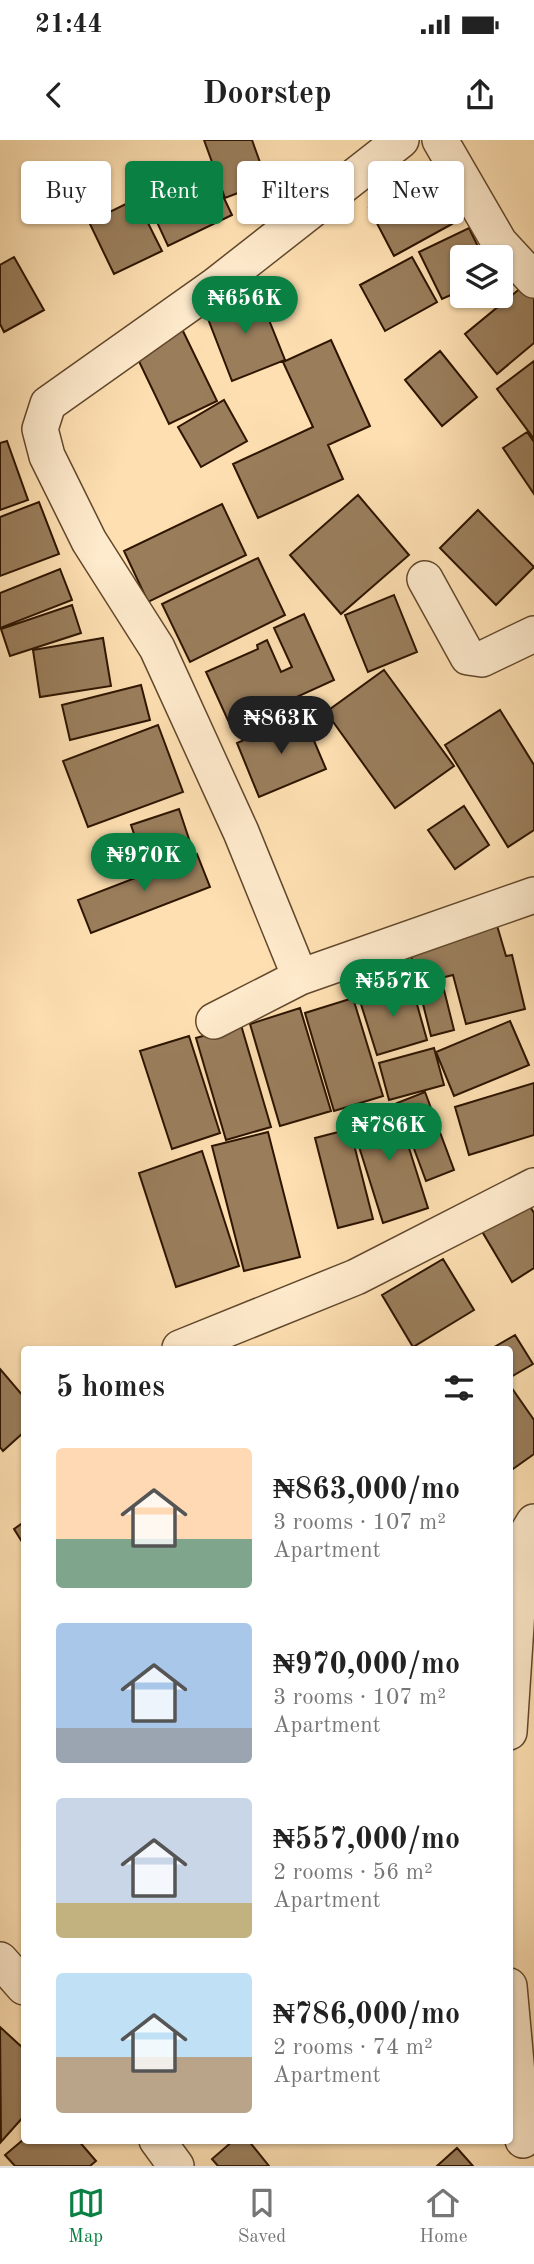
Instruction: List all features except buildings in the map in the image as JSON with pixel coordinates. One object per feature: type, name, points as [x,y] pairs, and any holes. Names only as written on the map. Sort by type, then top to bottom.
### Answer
[{"type":"street","points":[[300,976],[241,832],[157,648],[89,541],[47,456],[40,429],[48,404],[216,285],[401,140]]},
{"type":"street","points":[[440,140],[499,242],[534,280]]},
{"type":"street","points":[[425,579],[468,657],[482,659],[534,634]]},
{"type":"street","points":[[214,1021],[300,976],[533,899]]},
{"type":"street","points":[[185,1346],[356,1277],[534,1185]]},
{"type":"street","points":[[513,1671],[517,1610],[523,1591],[528,1532],[534,1522]]},
{"type":"street","points":[[0,1960],[21,1984]]},
{"type":"street","points":[[513,2030],[523,2140]]},
{"type":"street","points":[[160,2144],[176,2166]]}]
